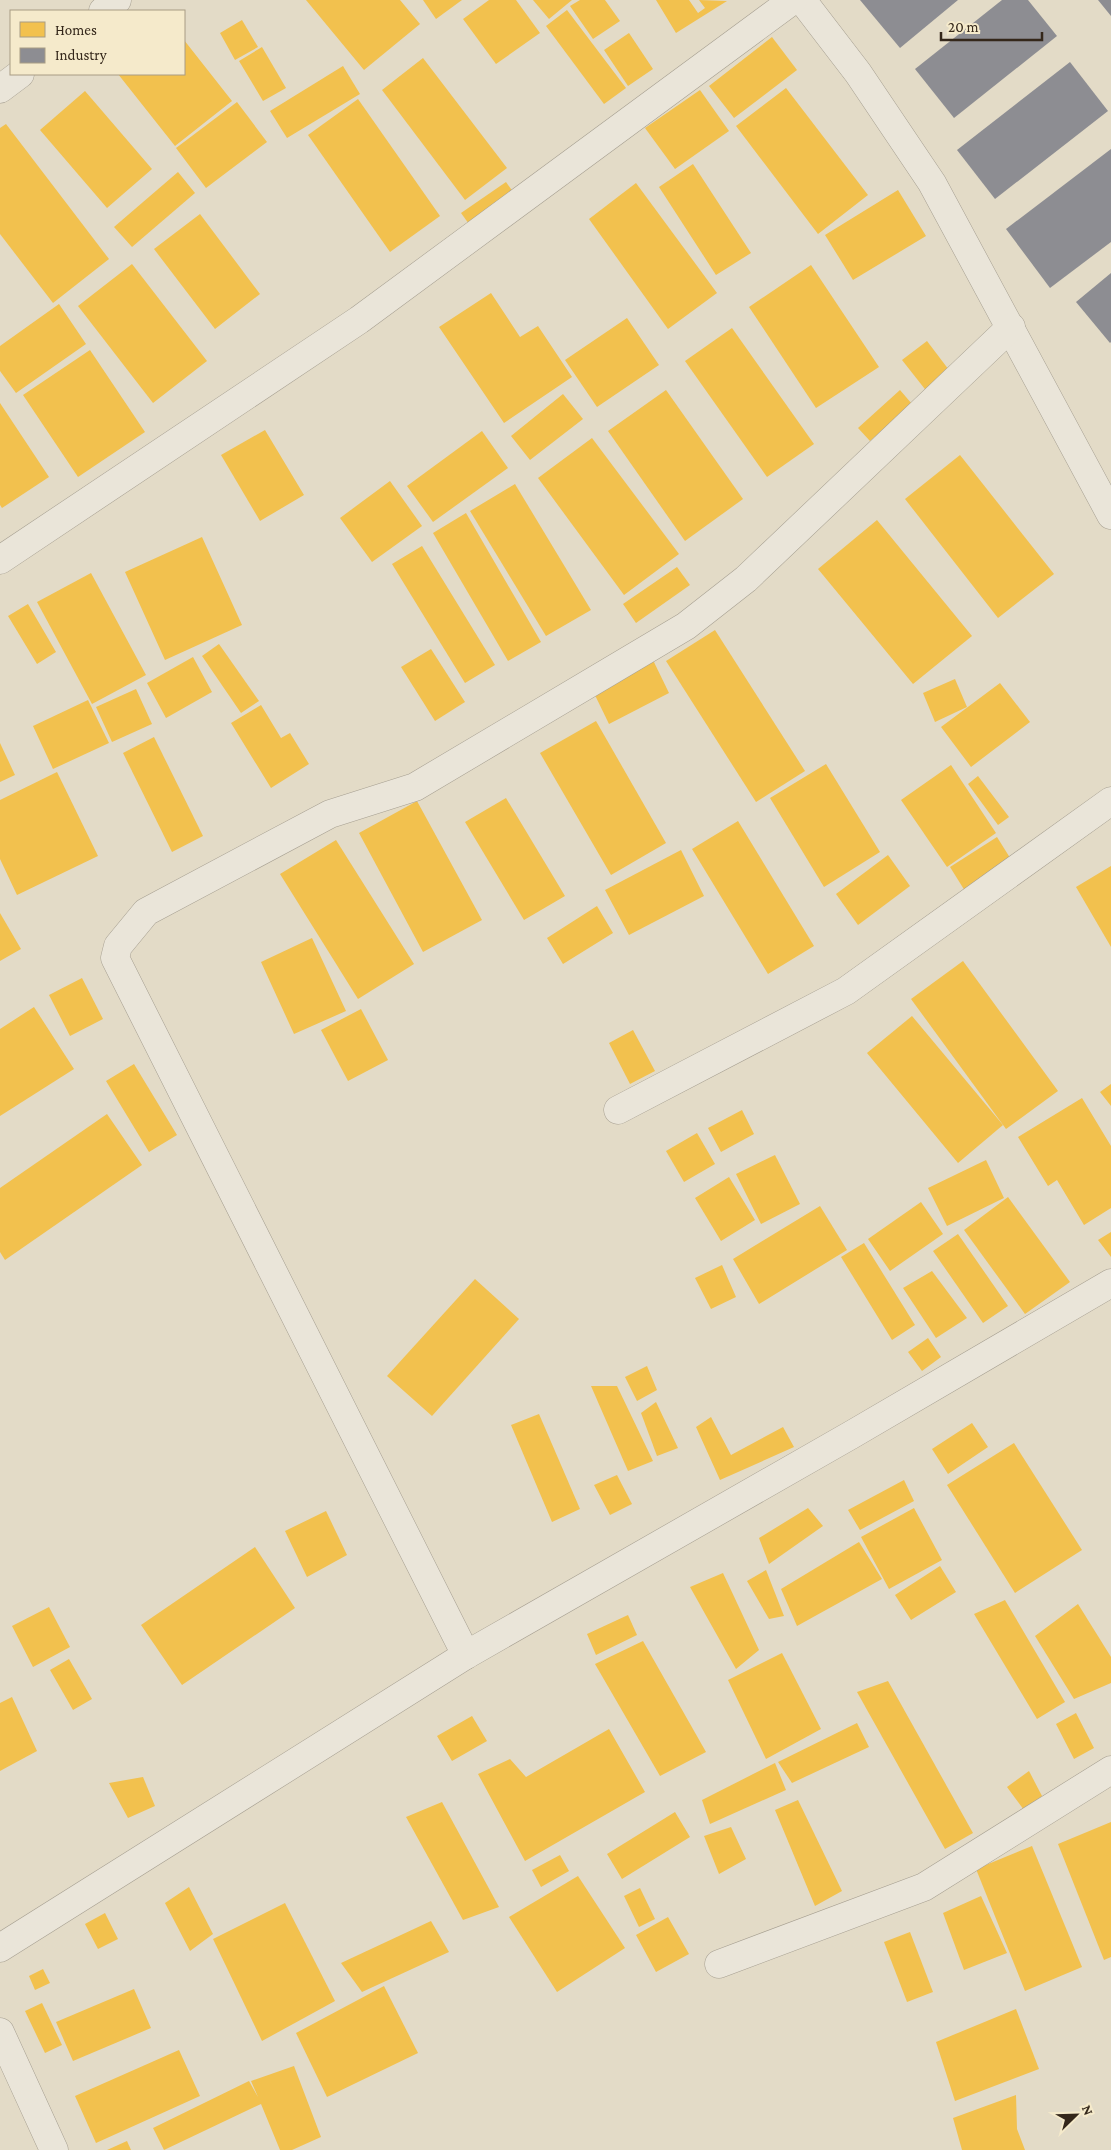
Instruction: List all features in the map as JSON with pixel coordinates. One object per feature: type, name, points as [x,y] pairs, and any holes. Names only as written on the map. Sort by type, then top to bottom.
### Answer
[{"type":"street","points":[[104,10],[117,0]]},
{"type":"street","points":[[0,560],[359,320],[792,0]]},
{"type":"street","points":[[802,0],[858,73],[932,183],[1111,515]]},
{"type":"street","points":[[0,88],[19,75]]},
{"type":"street","points":[[466,1654],[115,958],[118,946],[146,912],[330,814],[415,787],[686,626],[746,580],[1011,327]]},
{"type":"street","points":[[618,1110],[846,991],[1111,801]]},
{"type":"street","points":[[0,1948],[466,1654],[851,1435],[1111,1282]]},
{"type":"street","points":[[719,1964],[924,1887],[1111,1770]]},
{"type":"street","points":[[0,2032],[54,2150]]},
{"type":"building: Homes","points":[[306,0],[400,0],[420,24],[364,70]]},
{"type":"building: Homes","points":[[423,0],[462,0],[436,19]]},
{"type":"building: Homes","points":[[489,0],[516,0],[540,33],[496,64],[463,19]]},
{"type":"building: Homes","points":[[533,0],[572,0],[549,19]]},
{"type":"building: Homes","points":[[580,0],[605,0],[620,21],[593,39],[570,6]]},
{"type":"building: Homes","points":[[656,0],[689,0],[698,13],[705,8],[699,0],[727,1],[676,33]]},
{"type":"building: Homes","points":[[567,10],[626,88],[604,104],[546,26]]},
{"type":"building: Homes","points":[[242,20],[258,47],[235,60],[220,33]]},
{"type":"building: Homes","points":[[629,33],[653,69],[628,86],[604,50]]},
{"type":"building: Homes","points":[[772,37],[797,70],[734,118],[709,86]]},
{"type":"building: Homes","points":[[185,41],[232,101],[175,146],[119,75],[185,75]]},
{"type":"building: Homes","points":[[262,47],[286,88],[263,101],[239,61]]},
{"type":"building: Homes","points":[[423,58],[507,168],[465,200],[382,90]]},
{"type":"building: Homes","points":[[343,66],[360,94],[287,138],[270,111]]},
{"type":"building: Homes","points":[[786,88],[868,195],[818,234],[736,126]]},
{"type":"building: Homes","points":[[700,90],[729,131],[675,169],[645,128]]},
{"type":"building: Homes","points":[[85,91],[152,169],[107,208],[40,130]]},
{"type":"building: Homes","points":[[358,99],[440,216],[390,252],[308,135]]},
{"type":"building: Homes","points":[[237,102],[267,142],[206,188],[176,148]]},
{"type":"building: Homes","points":[[6,124],[109,259],[53,303],[0,234],[0,128]]},
{"type":"building: Homes","points":[[693,164],[751,253],[716,275],[659,187]]},
{"type":"building: Homes","points":[[178,172],[195,193],[132,247],[114,227]]},
{"type":"building: Homes","points":[[506,182],[518,199],[474,231],[461,213]]},
{"type":"building: Homes","points":[[636,183],[717,293],[668,329],[589,219]]},
{"type":"building: Homes","points":[[898,190],[926,236],[853,280],[825,235]]},
{"type":"building: Homes","points":[[200,214],[260,294],[215,329],[154,249]]},
{"type":"building: Homes","points":[[132,264],[207,361],[153,403],[78,306]]},
{"type":"building: Homes","points":[[811,265],[879,367],[816,408],[749,307]]},
{"type":"building: Homes","points":[[491,293],[520,337],[538,326],[572,377],[504,423],[439,327]]},
{"type":"building: Homes","points":[[59,304],[86,344],[16,393],[0,371],[0,346]]},
{"type":"building: Homes","points":[[627,318],[659,365],[597,407],[565,360]]},
{"type":"building: Homes","points":[[732,328],[814,444],[767,477],[685,361]]},
{"type":"building: Homes","points":[[927,341],[952,374],[928,393],[902,360]]},
{"type":"building: Homes","points":[[90,350],[145,432],[78,477],[23,395]]},
{"type":"building: Homes","points":[[666,390],[743,499],[685,541],[608,431]]},
{"type":"building: Homes","points":[[900,390],[912,404],[870,441],[858,428]]},
{"type":"building: Homes","points":[[563,394],[583,419],[530,460],[511,436]]},
{"type":"building: Homes","points":[[0,403],[49,477],[2,508],[0,505]]},
{"type":"building: Homes","points":[[265,430],[304,495],[260,521],[221,455]]},
{"type":"building: Homes","points":[[482,431],[508,468],[433,522],[407,486]]},
{"type":"building: Homes","points":[[592,438],[679,554],[624,595],[538,478]]},
{"type":"building: Homes","points":[[960,455],[1054,574],[998,618],[905,499]]},
{"type":"building: Homes","points":[[390,481],[422,526],[372,562],[340,518]]},
{"type":"building: Homes","points":[[515,484],[591,610],[546,636],[470,511]]},
{"type":"building: Homes","points":[[466,513],[541,642],[508,661],[433,533]]},
{"type":"building: Homes","points":[[877,520],[972,636],[913,684],[818,569]]},
{"type":"building: Homes","points":[[202,537],[242,625],[165,660],[125,572]]},
{"type":"building: Homes","points":[[422,546],[495,665],[465,683],[392,564]]},
{"type":"building: Homes","points":[[677,567],[690,585],[636,623],[623,604]]},
{"type":"building: Homes","points":[[91,573],[146,675],[92,704],[37,602]]},
{"type":"building: Homes","points":[[28,604],[56,652],[37,664],[8,616]]},
{"type":"building: Homes","points":[[715,630],[805,771],[756,802],[666,661]]},
{"type":"building: Homes","points":[[219,644],[259,701],[241,713],[202,656]]},
{"type":"building: Homes","points":[[431,649],[465,702],[435,721],[401,667]]},
{"type":"building: Homes","points":[[193,657],[212,692],[166,718],[147,683]]},
{"type":"building: Homes","points":[[652,658],[669,693],[609,724],[592,689]]},
{"type":"building: Homes","points":[[955,679],[967,707],[935,722],[923,693]]},
{"type":"building: Homes","points":[[1000,683],[1030,722],[971,767],[941,727]]},
{"type":"building: Homes","points":[[136,689],[152,724],[112,742],[96,707]]},
{"type":"building: Homes","points":[[88,700],[109,743],[53,769],[33,726]]},
{"type":"building: Homes","points":[[261,705],[281,738],[290,733],[309,764],[271,788],[231,723]]},
{"type":"building: Homes","points":[[596,721],[666,843],[611,875],[540,753]]},
{"type":"building: Homes","points":[[154,737],[203,836],[172,852],[123,753]]},
{"type":"building: Homes","points":[[0,743],[15,775],[0,782]]},
{"type":"building: Homes","points":[[826,764],[880,852],[824,887],[770,798]]},
{"type":"building: Homes","points":[[951,765],[996,833],[947,867],[901,800]]},
{"type":"building: Homes","points":[[57,772],[98,856],[17,895],[0,859],[0,800]]},
{"type":"building: Homes","points":[[978,776],[1009,817],[998,825],[968,784]]},
{"type":"building: Homes","points":[[506,798],[565,896],[524,920],[465,822]]},
{"type":"building: Homes","points":[[417,801],[482,920],[423,952],[359,833]]},
{"type":"building: Homes","points":[[738,821],[814,946],[768,974],[692,849]]},
{"type":"building: Homes","points":[[997,837],[1012,861],[965,891],[950,867]]},
{"type":"building: Homes","points":[[336,840],[414,964],[358,999],[280,874]]},
{"type":"building: Homes","points":[[681,850],[704,896],[629,935],[605,890]]},
{"type":"building: Homes","points":[[888,855],[910,886],[858,925],[836,894]]},
{"type":"building: Homes","points":[[1111,866],[1111,947],[1076,887]]},
{"type":"building: Homes","points":[[597,906],[613,933],[563,964],[547,938]]},
{"type":"building: Homes","points":[[0,913],[21,949],[0,961]]},
{"type":"building: Homes","points":[[312,938],[346,1011],[294,1034],[261,962]]},
{"type":"building: Homes","points":[[963,961],[1058,1091],[1006,1129],[911,999]]},
{"type":"building: Homes","points":[[82,978],[103,1019],[70,1036],[49,995]]},
{"type":"building: Homes","points":[[34,1007],[74,1069],[0,1116],[0,1029]]},
{"type":"building: Homes","points":[[361,1009],[388,1060],[348,1081],[321,1030]]},
{"type":"building: Homes","points":[[912,1016],[1003,1125],[958,1163],[867,1053]]},
{"type":"building: Homes","points":[[633,1030],[655,1071],[630,1084],[609,1043]]},
{"type":"building: Homes","points":[[134,1064],[177,1135],[149,1152],[106,1081]]},
{"type":"building: Homes","points":[[1111,1084],[1111,1106],[1100,1092]]},
{"type":"building: Homes","points":[[1082,1098],[1111,1146],[1111,1208],[1084,1225],[1057,1180],[1048,1186],[1018,1137]]},
{"type":"building: Homes","points":[[742,1110],[754,1134],[721,1152],[708,1128]]},
{"type":"building: Homes","points":[[107,1114],[142,1165],[5,1260],[0,1252],[0,1188]]},
{"type":"building: Homes","points":[[697,1133],[715,1164],[684,1182],[666,1151]]},
{"type":"building: Homes","points":[[775,1155],[800,1204],[761,1224],[736,1174]]},
{"type":"building: Homes","points":[[986,1160],[1004,1198],[947,1226],[928,1188]]},
{"type":"building: Homes","points":[[729,1177],[755,1220],[721,1241],[695,1198]]},
{"type":"building: Homes","points":[[1008,1197],[1070,1282],[1025,1314],[964,1230]]},
{"type":"building: Homes","points":[[921,1202],[943,1234],[890,1271],[868,1239]]},
{"type":"building: Homes","points":[[820,1206],[847,1250],[759,1304],[733,1259]]},
{"type":"building: Homes","points":[[1111,1232],[1111,1257],[1098,1240]]},
{"type":"building: Homes","points":[[958,1234],[1008,1306],[983,1323],[933,1251]]},
{"type":"building: Homes","points":[[864,1243],[915,1325],[892,1340],[841,1257]]},
{"type":"building: Homes","points":[[722,1265],[736,1297],[711,1309],[695,1278]]},
{"type":"building: Homes","points":[[932,1271],[967,1318],[936,1338],[903,1288]]},
{"type":"building: Homes","points":[[475,1279],[519,1319],[432,1416],[387,1376]]},
{"type":"building: Homes","points":[[928,1338],[941,1357],[922,1371],[908,1352]]},
{"type":"building: Homes","points":[[647,1366],[657,1390],[637,1401],[625,1377]]},
{"type":"building: Homes","points":[[591,1386],[617,1386],[653,1461],[628,1471]]},
{"type":"building: Homes","points":[[656,1402],[678,1448],[657,1456],[641,1413]]},
{"type":"building: Homes","points":[[539,1414],[580,1509],[552,1522],[511,1425]]},
{"type":"building: Homes","points":[[711,1417],[731,1455],[783,1427],[794,1447],[720,1480],[696,1427]]},
{"type":"building: Homes","points":[[972,1423],[988,1447],[948,1474],[932,1449]]},
{"type":"building: Homes","points":[[1014,1443],[1082,1550],[1015,1593],[947,1485]]},
{"type":"building: Homes","points":[[617,1475],[632,1504],[610,1515],[594,1485]]},
{"type":"building: Homes","points":[[904,1480],[914,1501],[860,1530],[848,1510]]},
{"type":"building: Homes","points":[[808,1508],[823,1526],[769,1564],[759,1538]]},
{"type":"building: Homes","points":[[914,1508],[942,1560],[889,1589],[861,1537]]},
{"type":"building: Homes","points":[[326,1511],[347,1555],[307,1577],[285,1531]]},
{"type":"building: Homes","points":[[859,1542],[882,1579],[797,1626],[781,1589]]},
{"type":"building: Homes","points":[[255,1547],[295,1608],[182,1685],[141,1625]]},
{"type":"building: Homes","points":[[940,1566],[956,1592],[911,1620],[895,1595]]},
{"type":"building: Homes","points":[[766,1570],[784,1616],[769,1619],[747,1581]]},
{"type":"building: Homes","points":[[723,1573],[759,1650],[736,1669],[690,1587]]},
{"type":"building: Homes","points":[[1005,1600],[1065,1702],[1037,1719],[974,1614]]},
{"type":"building: Homes","points":[[1078,1604],[1111,1657],[1111,1683],[1074,1699],[1035,1636]]},
{"type":"building: Homes","points":[[49,1607],[70,1647],[33,1667],[12,1626]]},
{"type":"building: Homes","points":[[628,1615],[637,1635],[596,1655],[587,1634]]},
{"type":"building: Homes","points":[[643,1641],[706,1752],[660,1776],[595,1664]]},
{"type":"building: Homes","points":[[782,1653],[821,1729],[766,1759],[728,1680]]},
{"type":"building: Homes","points":[[69,1659],[92,1699],[73,1710],[50,1670]]},
{"type":"building: Homes","points":[[888,1681],[973,1833],[945,1849],[857,1692]]},
{"type":"building: Homes","points":[[12,1697],[37,1751],[0,1771],[0,1703]]},
{"type":"building: Homes","points":[[1076,1713],[1094,1748],[1074,1759],[1056,1724]]},
{"type":"building: Homes","points":[[472,1716],[487,1741],[452,1761],[437,1736]]},
{"type":"building: Homes","points":[[857,1723],[869,1747],[792,1783],[778,1762]]},
{"type":"building: Homes","points":[[609,1729],[645,1792],[525,1861],[478,1774],[510,1759],[526,1777]]},
{"type":"building: Homes","points":[[775,1763],[786,1790],[710,1824],[702,1800]]},
{"type":"building: Homes","points":[[1029,1771],[1042,1796],[1024,1810],[1007,1787]]},
{"type":"building: Homes","points":[[143,1777],[155,1806],[128,1818],[109,1783]]},
{"type":"building: Homes","points":[[798,1800],[842,1891],[815,1906],[775,1810]]},
{"type":"building: Homes","points":[[442,1802],[499,1907],[463,1920],[406,1817]]},
{"type":"building: Homes","points":[[675,1812],[690,1837],[622,1879],[607,1854]]},
{"type":"building: Homes","points":[[1111,1822],[1111,1957],[1104,1960],[1058,1844]]},
{"type":"building: Homes","points":[[731,1827],[746,1859],[719,1874],[704,1836]]},
{"type":"building: Homes","points":[[1032,1846],[1082,1967],[1025,1991],[976,1869]]},
{"type":"building: Homes","points":[[560,1855],[569,1871],[541,1887],[532,1870]]},
{"type":"building: Homes","points":[[578,1876],[625,1948],[557,1992],[509,1917]]},
{"type":"building: Homes","points":[[189,1887],[213,1934],[190,1951],[165,1903]]},
{"type":"building: Homes","points":[[640,1888],[655,1919],[639,1927],[624,1896]]},
{"type":"building: Homes","points":[[981,1896],[1007,1953],[964,1970],[943,1913]]},
{"type":"building: Homes","points":[[285,1903],[335,2001],[262,2041],[213,1939]]},
{"type":"building: Homes","points":[[105,1913],[118,1939],[98,1949],[85,1924]]},
{"type":"building: Homes","points":[[668,1917],[689,1954],[656,1972],[636,1935]]},
{"type":"building: Homes","points":[[431,1921],[449,1952],[362,1992],[341,1963]]},
{"type":"building: Homes","points":[[910,1932],[933,1992],[907,2002],[884,1942]]},
{"type":"building: Homes","points":[[43,1969],[50,1983],[35,1990],[29,1976]]},
{"type":"building: Homes","points":[[384,1986],[418,2053],[327,2097],[296,2033]]},
{"type":"building: Homes","points":[[134,1989],[151,2028],[73,2061],[56,2022]]},
{"type":"building: Homes","points":[[42,2003],[62,2045],[45,2053],[25,2011]]},
{"type":"building: Homes","points":[[1016,2009],[1039,2069],[955,2101],[936,2042]]},
{"type":"building: Homes","points":[[179,2050],[200,2096],[96,2143],[75,2096]]},
{"type":"building: Homes","points":[[294,2066],[321,2137],[292,2150],[280,2150],[261,2104],[164,2150],[153,2128],[249,2081],[258,2097],[251,2081]]},
{"type":"building: Homes","points":[[1016,2095],[1017,2129],[1025,2150],[962,2150],[953,2118]]},
{"type":"building: Homes","points":[[127,2141],[131,2150],[107,2150]]},
{"type":"building: Industry","points":[[860,0],[958,0],[900,48]]},
{"type":"building: Industry","points":[[1002,0],[1028,0],[1057,36],[954,118],[915,69]]},
{"type":"building: Industry","points":[[1098,0],[1111,0],[1111,16]]},
{"type":"building: Industry","points":[[1070,62],[1108,111],[995,199],[957,150]]},
{"type":"building: Industry","points":[[1111,149],[1111,242],[1050,288],[1006,229]]},
{"type":"building: Industry","points":[[1111,273],[1111,342],[1110,343],[1076,302]]}]
